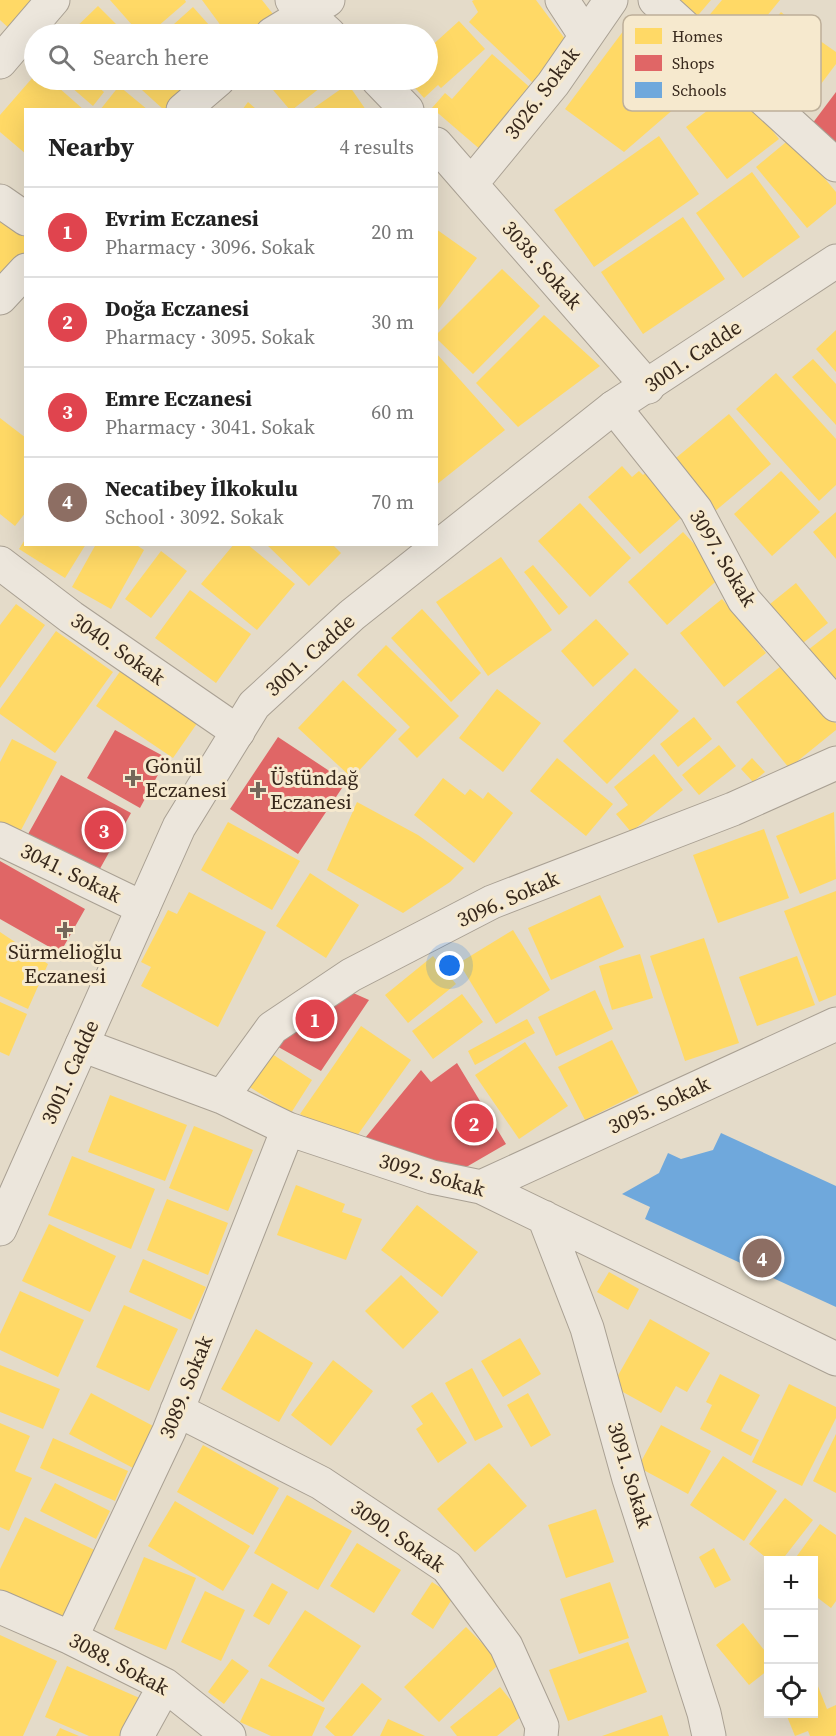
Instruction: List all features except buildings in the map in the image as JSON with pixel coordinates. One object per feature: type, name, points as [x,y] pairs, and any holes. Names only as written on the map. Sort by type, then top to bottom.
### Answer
[{"type":"street","points":[[32,24],[53,0]]},
{"type":"street","points":[[562,0],[585,35]]},
{"type":"street","name":"3026. Sokak","points":[[471,184],[553,84],[611,0]]},
{"type":"street","points":[[655,0],[671,15]]},
{"type":"street","points":[[285,24],[308,4],[322,24]]},
{"type":"street","points":[[0,62],[24,34]]},
{"type":"street","points":[[185,108],[206,90]]},
{"type":"street","points":[[387,90],[404,108]]},
{"type":"street","points":[[777,111],[836,165]]},
{"type":"street","name":"3038. Sokak","points":[[438,146],[648,387]]},
{"type":"street","points":[[0,201],[24,218]]},
{"type":"street","name":"3001. Cadde","points":[[441,537],[614,407],[648,387],[836,261]]},
{"type":"street","points":[[0,298],[24,272]]},
{"type":"street","name":"3097. Sokak","points":[[614,407],[696,510],[744,600],[836,705]]},
{"type":"street","name":"3001. Cadde","points":[[0,1229],[8,1190],[82,1045],[178,827],[254,705],[431,546]]},
{"type":"street","name":"3040. Sokak","points":[[0,563],[71,617],[238,732]]},
{"type":"street","name":"3096. Sokak","points":[[222,1097],[272,1028],[351,975],[492,902],[733,809],[836,764]]},
{"type":"street","name":"3041. Sokak","points":[[0,839],[142,908]]},
{"type":"street","name":"3095. Sokak","points":[[481,1187],[836,1024]]},
{"type":"street","name":"3092. Sokak","points":[[82,1045],[222,1097],[288,1129],[432,1178],[481,1187],[836,1359]]},
{"type":"street","name":"3089. Sokak","points":[[71,1638],[177,1410],[288,1129]]},
{"type":"street","name":"3091. Sokak","points":[[544,1217],[588,1328],[630,1479],[704,1713],[709,1736]]},
{"type":"street","name":"3090. Sokak","points":[[177,1410],[321,1483],[447,1567],[506,1646],[542,1726],[541,1736]]},
{"type":"street","name":"3088. Sokak","points":[[0,1607],[71,1638],[165,1685],[229,1736]]},
{"type":"street","points":[[137,1736],[165,1685]]},
{"type":"place","name":"Gönül Eczanesi","points":[[133,778]]},
{"type":"place","name":"Üstündağ Eczanesi","points":[[258,790]]},
{"type":"place","name":"Emre Eczanesi","points":[[104,830]]},
{"type":"place","name":"Sürmelioğlu Eczanesi","points":[[65,930]]},
{"type":"place","name":"Evrim Eczanesi","points":[[315,1019]]},
{"type":"place","name":"Doğa Eczanesi","points":[[474,1123]]},
{"type":"place","name":"Necatibey İlkokulu","points":[[762,1258]]}]
